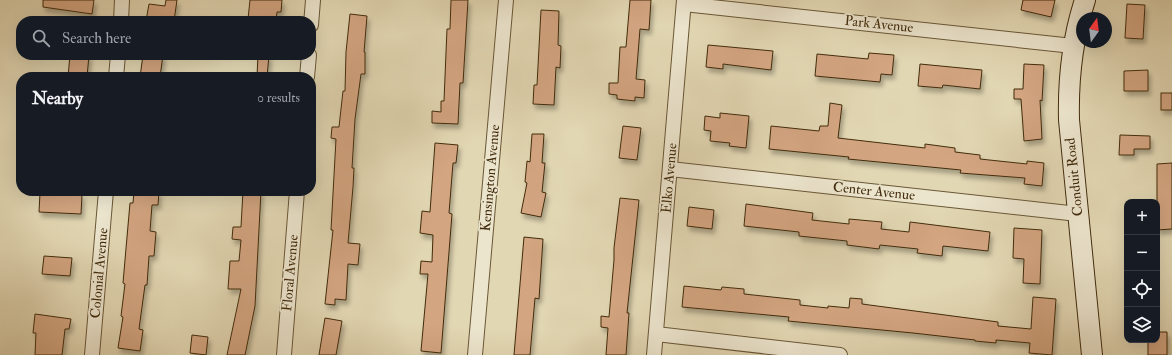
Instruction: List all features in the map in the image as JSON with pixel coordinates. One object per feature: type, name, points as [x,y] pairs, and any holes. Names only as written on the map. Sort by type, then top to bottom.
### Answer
[{"type":"street","points":[[120,16],[122,0]]},
{"type":"street","points":[[312,16],[313,0]]},
{"type":"street","name":"Kensington Avenue","points":[[475,355],[506,0]]},
{"type":"street","name":"Conduit Road","points":[[1085,0],[1073,46],[1068,82],[1068,120],[1092,355]]},
{"type":"street","name":"Park Avenue","points":[[684,2],[1073,46]]},
{"type":"street","name":"Elko Avenue","points":[[654,355],[684,2]]},
{"type":"street","points":[[116,72],[118,60]]},
{"type":"street","points":[[307,72],[308,60]]},
{"type":"street","name":"Center Avenue","points":[[670,169],[1078,214]]},
{"type":"street","name":"Colonial Avenue","points":[[92,355],[106,196]]},
{"type":"street","name":"Floral Avenue","points":[[284,355],[297,196]]},
{"type":"street","points":[[656,334],[840,355]]},
{"type":"building","points":[[43,0],[94,0],[92,14],[43,7]]},
{"type":"building","points":[[166,0],[177,0],[175,16],[147,16],[149,4],[165,6]]},
{"type":"building","points":[[250,0],[282,0],[281,12],[277,12],[277,16],[248,16]]},
{"type":"building","points":[[451,0],[468,0],[463,83],[460,83],[458,124],[432,123],[432,111],[441,112],[441,101],[444,101],[447,29],[450,29]]},
{"type":"building","points":[[630,0],[651,0],[649,30],[640,29],[636,79],[645,80],[644,98],[635,97],[635,101],[617,99],[617,95],[609,94],[609,83],[618,83],[620,47],[626,47]]},
{"type":"building","points":[[1023,0],[1055,0],[1051,17],[1021,10]]},
{"type":"building","points":[[1127,4],[1145,5],[1143,39],[1125,38]]},
{"type":"building","points":[[541,10],[559,11],[558,45],[561,46],[560,68],[556,67],[554,105],[533,104],[534,85],[537,85]]},
{"type":"building","points":[[350,14],[367,16],[364,52],[365,74],[361,74],[355,119],[352,168],[354,168],[353,187],[348,243],[360,244],[358,265],[348,264],[346,300],[335,299],[335,305],[325,304],[333,230],[331,230],[336,139],[331,138],[332,127],[339,127],[343,91],[345,91],[346,52]]},
{"type":"building","points":[[708,45],[773,51],[771,70],[723,64],[723,69],[706,67]]},
{"type":"building","points":[[869,53],[894,55],[892,75],[881,74],[880,82],[815,76],[817,54],[868,59]]},
{"type":"building","points":[[70,60],[89,60],[87,72],[68,72]]},
{"type":"building","points":[[142,60],[162,60],[161,72],[141,72]]},
{"type":"building","points":[[258,60],[269,60],[267,72],[257,72]]},
{"type":"building","points":[[920,64],[982,70],[980,89],[943,85],[942,88],[918,86]]},
{"type":"building","points":[[1024,64],[1044,65],[1042,101],[1040,100],[1042,139],[1024,141],[1021,99],[1014,99],[1014,89],[1023,89]]},
{"type":"building","points":[[1148,70],[1148,91],[1124,91],[1124,71]]},
{"type":"building","points":[[1161,93],[1172,93],[1172,110],[1161,110]]},
{"type":"building","points":[[830,103],[842,105],[838,138],[925,148],[925,144],[955,148],[955,152],[980,155],[980,159],[1027,164],[1027,161],[1044,163],[1042,186],[1024,184],[1025,178],[960,173],[961,170],[848,159],[849,157],[769,149],[771,126],[819,131],[820,126],[828,126]]},
{"type":"building","points":[[720,113],[749,116],[746,148],[729,146],[730,143],[710,141],[711,131],[704,130],[705,116],[720,118]]},
{"type":"building","points":[[623,126],[641,128],[637,160],[619,158]]},
{"type":"building","points":[[532,134],[544,134],[542,163],[545,163],[542,192],[546,193],[541,217],[521,213],[527,183],[525,182],[527,161],[530,162]]},
{"type":"building","points":[[1120,135],[1150,136],[1150,149],[1134,149],[1134,155],[1119,155]]},
{"type":"building","points":[[435,143],[458,145],[456,163],[453,163],[449,213],[452,214],[441,353],[421,351],[428,274],[420,274],[421,261],[432,262],[433,235],[420,233],[422,211],[430,212]]},
{"type":"building","points":[[1172,163],[1172,229],[1160,230],[1160,199],[1157,199],[1157,164]]},
{"type":"building","points":[[40,196],[82,196],[81,214],[39,212]]},
{"type":"building","points":[[134,196],[159,196],[158,205],[152,205],[150,231],[156,232],[154,256],[149,256],[147,285],[145,285],[139,329],[143,330],[140,351],[118,348],[123,317],[121,316],[125,284],[123,283],[130,203],[133,203]]},
{"type":"building","points":[[243,196],[261,196],[255,306],[245,355],[227,355],[241,289],[228,289],[230,261],[239,261],[241,240],[232,239],[233,227],[241,227]]},
{"type":"building","points":[[620,198],[639,200],[627,313],[629,313],[626,355],[606,355],[608,328],[601,327],[601,316],[609,317],[614,248]]},
{"type":"building","points":[[746,204],[813,213],[812,220],[849,224],[849,219],[882,222],[881,229],[909,232],[910,222],[990,232],[988,251],[943,246],[942,256],[917,253],[918,249],[880,245],[879,249],[847,245],[847,241],[799,236],[799,232],[744,226]]},
{"type":"building","points":[[689,207],[714,210],[712,229],[687,226]]},
{"type":"building","points":[[1014,228],[1042,230],[1040,284],[1023,283],[1024,259],[1013,258]]},
{"type":"building","points":[[524,237],[543,239],[539,299],[535,298],[530,355],[514,355]]},
{"type":"building","points":[[44,256],[72,258],[70,276],[42,274]]},
{"type":"building","points":[[684,286],[721,290],[722,287],[744,289],[744,294],[800,300],[800,305],[828,308],[828,306],[849,308],[850,298],[862,299],[862,304],[998,322],[998,326],[1031,329],[1033,297],[1056,299],[1052,355],[1029,353],[1030,343],[996,340],[996,343],[975,341],[913,333],[788,321],[789,317],[682,307]]},
{"type":"building","points":[[35,314],[71,319],[69,329],[65,329],[62,355],[35,355],[36,333],[33,333]]},
{"type":"building","points":[[325,318],[342,321],[336,355],[319,355]]},
{"type":"building","points":[[1160,332],[1167,332],[1167,355],[1148,355],[1148,343],[1160,343]]},
{"type":"building","points":[[192,335],[208,337],[206,355],[190,353]]}]
